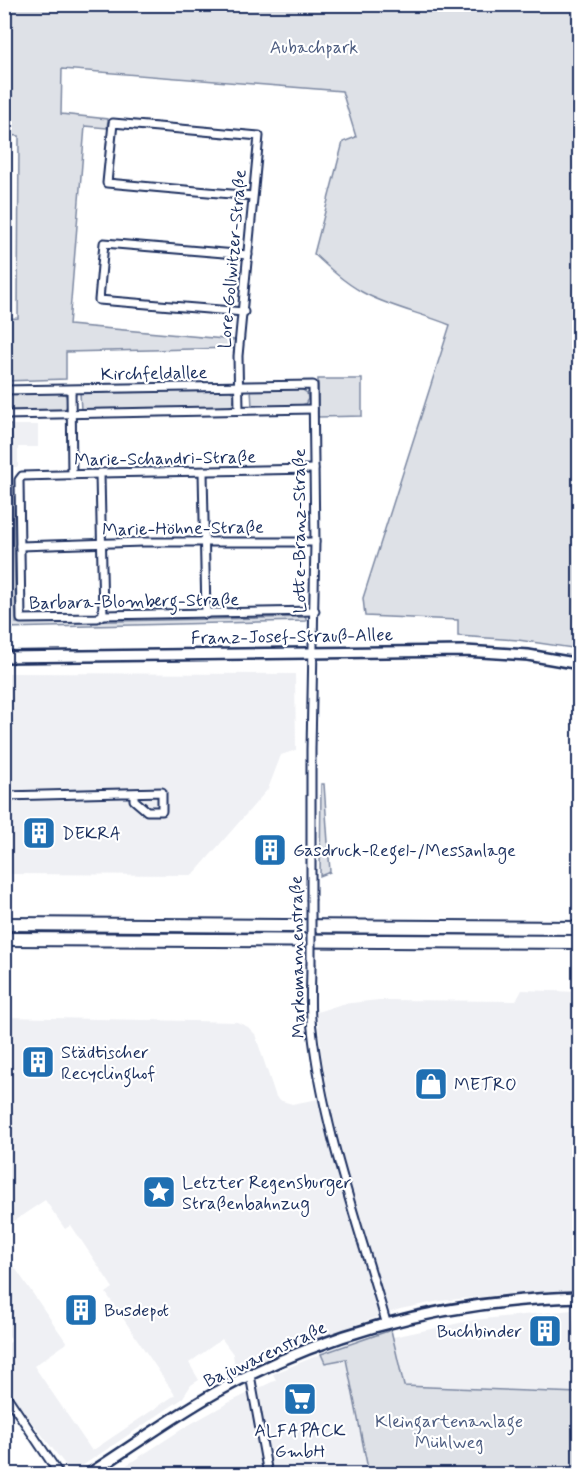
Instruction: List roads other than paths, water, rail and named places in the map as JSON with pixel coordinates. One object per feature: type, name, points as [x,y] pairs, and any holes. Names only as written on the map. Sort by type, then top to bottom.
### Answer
[{"type":"highway","points":[[4,924],[579,928]]},
{"type":"highway","points":[[4,939],[579,942]]},
{"type":"street","name":"Lore-Gollwitzer-Straße","points":[[238,386],[238,356],[259,136],[113,123],[107,183],[253,196]]},
{"type":"street","points":[[243,312],[99,300],[104,243],[248,255]]},
{"type":"street","name":"Kirchfeldallee","points":[[4,390],[313,385],[313,409]]},
{"type":"street","points":[[238,386],[239,410]]},
{"type":"street","points":[[71,390],[72,475]]},
{"type":"street","points":[[4,415],[313,409]]},
{"type":"street","name":"Lotte-Branz-Straße","points":[[313,409],[314,653]]},
{"type":"street","name":"Marie-Schandri-Straße","points":[[19,480],[22,476],[100,473],[314,469]]},
{"type":"street","points":[[203,472],[206,614]]},
{"type":"street","points":[[100,474],[103,615]]},
{"type":"street","name":"Barbara-Blomberg-Straße","points":[[19,480],[21,619],[315,611]]},
{"type":"street","name":"Marie-Höhne-Straße","points":[[20,546],[143,542],[315,542]]},
{"type":"street","name":"Franz-Josef-Strauß-Allee","points":[[4,657],[465,651],[528,655],[579,664]]},
{"type":"street","name":"Markomannenstraße","points":[[314,653],[311,1028],[325,1108],[386,1322]]},
{"type":"street","points":[[4,796],[162,792],[162,811],[147,811],[134,800],[134,793]]},
{"type":"street","name":"Bajuwarenstraße","points":[[89,1474],[177,1416],[250,1375],[305,1349],[386,1322],[444,1310],[524,1299],[579,1297]]},
{"type":"street","points":[[250,1375],[268,1474]]},
{"type":"street","points":[[4,1392],[59,1474]]},
{"type":"place","name":"DEKRA","points":[[39,833]]},
{"type":"place","name":"Gasdruck-Regel-/Messanlage","points":[[270,850]]},
{"type":"place","name":"Städtischer Recyclinghof","points":[[38,1062]]},
{"type":"place","name":"METRO","points":[[431,1084]]},
{"type":"place","name":"Letzter Regensburger Straßenbahnzug","points":[[159,1192]]},
{"type":"place","name":"Busdepot","points":[[81,1310]]},
{"type":"place","name":"Buchbinder","points":[[545,1331]]},
{"type":"place","name":"ALFAPACK GmbH","points":[[300,1399]]},
{"type":"park label","name":"Aubachpark","points":[[314,47]]},
{"type":"park label","name":"Kleingartenanlage Mühlweg","points":[[449,1431]]}]
